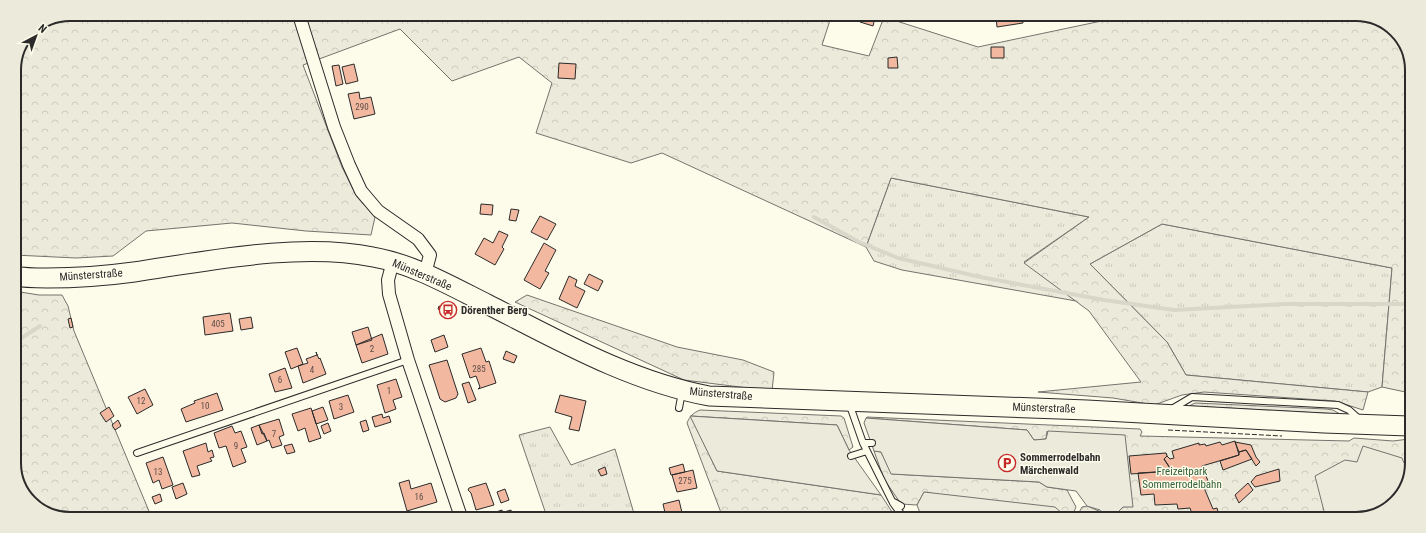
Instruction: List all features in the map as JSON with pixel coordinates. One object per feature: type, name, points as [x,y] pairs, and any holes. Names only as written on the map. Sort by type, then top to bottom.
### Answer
[{"type":"main road","name":"Münsterstraße","points":[[21,276],[88,277],[237,257],[323,252],[350,253],[393,261],[425,274],[604,362],[643,379],[681,400],[708,396],[1164,414],[1324,423],[1363,423],[1405,426]]},
{"type":"street","points":[[301,21],[320,87],[355,178],[365,196],[378,211],[418,239],[430,255],[425,274]]},
{"type":"street","points":[[393,261],[388,280],[389,294],[408,360],[459,512]]},
{"type":"lane","points":[[137,453],[408,360]]},
{"type":"lane","points":[[848,401],[863,443],[892,501],[900,512]]},
{"type":"lane","points":[[863,443],[872,443]]},
{"type":"lane","points":[[851,456],[867,451]]},
{"type":"lane","points":[[892,501],[901,506]]},
{"type":"green space","points":[[830,21],[822,45],[869,56],[882,21],[897,21],[978,47],[1102,21],[1356,21],[1378,26],[1391,35],[1402,54],[1405,67],[1405,392],[1382,387],[1392,268],[1162,224],[1090,264],[1167,342],[1186,375],[1368,392],[1363,410],[1335,401],[1204,392],[1182,395],[1154,405],[1113,398],[1038,392],[1141,382],[1089,311],[1024,263],[1089,217],[891,178],[866,247],[662,153],[631,163],[536,133],[552,83],[519,57],[452,81],[400,29],[303,65],[342,167],[357,197],[375,217],[371,235],[306,231],[232,223],[146,231],[113,256],[76,258],[21,255],[22,61],[29,43],[35,35],[51,25],[61,22]]},
{"type":"green space","points":[[891,178],[1089,217],[1024,262],[1076,301],[902,270],[874,261],[866,247]]},
{"type":"green space","points":[[1162,224],[1392,268],[1382,387],[1368,392],[1186,375],[1167,342],[1090,264]]},
{"type":"green space","points":[[21,292],[39,295],[62,295],[68,306],[74,331],[149,512],[61,511],[40,502],[35,498],[25,482],[21,466]]},
{"type":"green space","points":[[527,295],[677,347],[743,360],[774,372],[772,391],[684,380],[515,302]]},
{"type":"green space","points":[[1195,403],[1326,409],[1333,410],[1340,414],[1189,406]]},
{"type":"green space","points":[[700,410],[841,416],[844,418],[853,447],[849,450],[837,425],[691,416]]},
{"type":"green space","points":[[691,416],[717,471],[881,495],[892,512],[721,512],[687,423]]},
{"type":"green space","name":"Freizeitpark Sommerrodelbahn","points":[[866,418],[1140,429],[1142,432],[1140,436],[1349,441],[1354,438],[1393,441],[1405,440],[1405,463],[1400,485],[1391,498],[1372,509],[1365,511],[1118,512],[1123,507],[1047,431],[1046,439],[1034,440],[1027,430]]},
{"type":"green space","points":[[550,427],[571,465],[615,449],[634,512],[545,512],[519,435]]},
{"type":"green space","points":[[874,451],[881,452],[892,474],[1039,482],[1047,487],[1067,490],[1076,507],[1074,512],[1046,512],[924,492],[917,505],[901,504],[884,479]]},
{"type":"green space","name":"Freizeitpark Sommerrodelbahn","points":[[1087,506],[1101,512],[1079,512],[1082,507]]},
{"type":"shaded area","points":[[690,416],[837,425],[849,450],[881,495],[717,471]]},
{"type":"shaded area","name":"Sommerrodelbahn Märchenwald","points":[[866,418],[1027,430],[1034,440],[1046,439],[1048,431],[1125,435],[1133,507],[1123,507],[1118,512],[1101,512],[1100,510],[1087,506],[1076,491],[1047,487],[1039,482],[891,474],[881,452],[874,451],[864,423]]},
{"type":"shaded area","points":[[1363,446],[1402,458],[1405,463],[1404,472],[1397,490],[1386,502],[1372,509],[1356,512],[1324,512],[1315,476],[1345,460],[1357,462]]},
{"type":"shaded area","points":[[924,492],[1055,507],[1061,512],[920,512],[917,505]]},
{"type":"building","points":[[860,21],[874,21],[873,26]]},
{"type":"building","points":[[996,21],[1023,21],[1023,23],[997,27]]},
{"type":"building","points":[[991,47],[1004,47],[1004,58],[991,58]]},
{"type":"building","points":[[897,57],[898,68],[888,68],[888,58]]},
{"type":"building","points":[[559,63],[576,64],[575,79],[558,78]]},
{"type":"building","points":[[354,64],[358,81],[346,84],[342,67]]},
{"type":"building","points":[[339,65],[343,84],[336,86],[332,66]]},
{"type":"building","points":[[359,92],[360,99],[371,97],[375,114],[354,119],[348,94]]},
{"type":"building","points":[[481,204],[493,205],[492,215],[480,214]]},
{"type":"building","points":[[511,209],[519,210],[516,221],[509,220]]},
{"type":"building","points":[[540,216],[556,224],[547,240],[531,232]]},
{"type":"building","points":[[499,231],[508,235],[502,247],[504,249],[495,265],[475,254],[484,238],[493,243]]},
{"type":"building","points":[[544,243],[556,250],[545,271],[549,273],[540,289],[524,280]]},
{"type":"building","points":[[589,274],[603,281],[598,291],[584,284]]},
{"type":"building","points":[[569,276],[577,280],[575,286],[585,291],[577,308],[559,299]]},
{"type":"building","points":[[439,306],[447,309],[446,313],[438,309]]},
{"type":"building","points":[[230,313],[233,331],[205,335],[203,317]]},
{"type":"building","points":[[251,317],[253,328],[241,330],[239,319]]},
{"type":"building","points":[[71,318],[73,327],[70,328],[68,319]]},
{"type":"building","points":[[368,327],[372,340],[356,345],[352,332]]},
{"type":"building","points":[[382,334],[388,354],[362,363],[356,345]]},
{"type":"building","points":[[444,335],[448,347],[435,352],[431,340]]},
{"type":"building","points":[[297,348],[303,364],[291,369],[285,352]]},
{"type":"building","points":[[481,348],[486,362],[489,361],[496,383],[478,389],[480,387],[476,376],[470,378],[462,354]]},
{"type":"building","points":[[506,351],[517,356],[514,363],[503,359]]},
{"type":"building","points":[[316,352],[326,374],[303,383],[298,366],[308,363],[306,359],[317,355]]},
{"type":"building","points":[[447,360],[458,394],[456,398],[445,402],[440,399],[429,365]]},
{"type":"building","points":[[285,368],[292,388],[275,392],[269,374]]},
{"type":"building","points":[[396,379],[402,397],[393,400],[396,409],[385,413],[377,385]]},
{"type":"building","points":[[469,382],[476,400],[468,403],[462,384]]},
{"type":"building","points":[[145,389],[153,405],[137,414],[128,397]]},
{"type":"building","points":[[217,393],[223,410],[186,422],[181,409],[195,403],[194,401]]},
{"type":"building","points":[[348,395],[354,412],[334,419],[329,401]]},
{"type":"building","points":[[560,395],[586,401],[579,431],[569,429],[572,417],[555,412]]},
{"type":"building","points":[[109,407],[114,416],[106,422],[100,413]]},
{"type":"building","points":[[323,407],[328,420],[316,424],[312,411]]},
{"type":"building","points":[[311,408],[321,438],[309,442],[305,428],[298,431],[292,414]]},
{"type":"building","points":[[382,414],[383,418],[389,416],[391,422],[375,427],[372,417]]},
{"type":"building","points":[[279,419],[284,435],[279,437],[282,445],[272,448],[264,433],[262,434],[259,425]]},
{"type":"building","points":[[118,420],[121,426],[115,430],[112,425]]},
{"type":"building","points":[[366,420],[369,430],[363,432],[360,422]]},
{"type":"building","points":[[328,423],[331,431],[324,434],[321,426]]},
{"type":"building","points":[[259,425],[267,441],[257,445],[251,428]]},
{"type":"building","points":[[232,426],[235,433],[241,431],[247,447],[241,449],[246,462],[233,467],[226,446],[219,448],[214,433]]},
{"type":"building","points":[[1235,441],[1239,455],[1202,466],[1208,481],[1202,483],[1213,509],[1217,508],[1218,512],[1191,512],[1190,508],[1178,509],[1177,504],[1155,505],[1154,494],[1141,495],[1138,473],[1172,471],[1164,459],[1167,456],[1170,459],[1174,458],[1172,451],[1199,443],[1199,445],[1205,444],[1206,446],[1220,442],[1222,445]]},
{"type":"building","points":[[1235,442],[1251,445],[1260,462],[1256,466],[1246,450],[1239,452]]},
{"type":"building","points":[[206,443],[208,452],[212,450],[214,457],[210,458],[212,461],[197,466],[200,475],[192,477],[183,451]]},
{"type":"building","points":[[292,444],[295,452],[287,454],[284,446]]},
{"type":"building","points":[[1246,450],[1252,459],[1223,470],[1220,461],[1239,455],[1239,452]]},
{"type":"building","points":[[1166,453],[1167,456],[1164,459],[1172,471],[1131,474],[1129,456]]},
{"type":"building","points":[[163,457],[173,485],[162,489],[159,480],[153,483],[146,463]]},
{"type":"building","points":[[683,464],[685,472],[671,475],[669,468]]},
{"type":"building","points":[[605,467],[607,474],[601,476],[598,470]]},
{"type":"building","points":[[1279,469],[1280,481],[1255,487],[1251,482],[1256,476]]},
{"type":"building","points":[[693,470],[697,488],[677,492],[672,475]]},
{"type":"building","points":[[409,480],[411,489],[431,483],[437,502],[407,511],[399,483]]},
{"type":"building","points":[[183,483],[187,494],[176,499],[172,487]]},
{"type":"building","points":[[486,483],[494,505],[476,510],[471,493],[468,490],[469,488]]},
{"type":"building","points":[[1248,483],[1253,490],[1239,503],[1235,495]]},
{"type":"building","points":[[505,489],[509,500],[501,503],[497,492]]},
{"type":"building","points":[[160,494],[162,501],[155,504],[152,497]]},
{"type":"building","points":[[679,500],[682,512],[665,512],[663,504]]},
{"type":"waterway","points":[[814,217],[859,242],[898,258],[980,277],[1104,300],[1174,310],[1284,304],[1405,304]]},
{"type":"waterway","points":[[21,338],[40,326]]},
{"type":"fence","points":[[1168,430],[1282,436]]},
{"type":"place","name":"Dörenther Berg","points":[[448,310]]},
{"type":"place","name":"Sommerrodelbahn Märchenwald","points":[[1007,463]]}]
